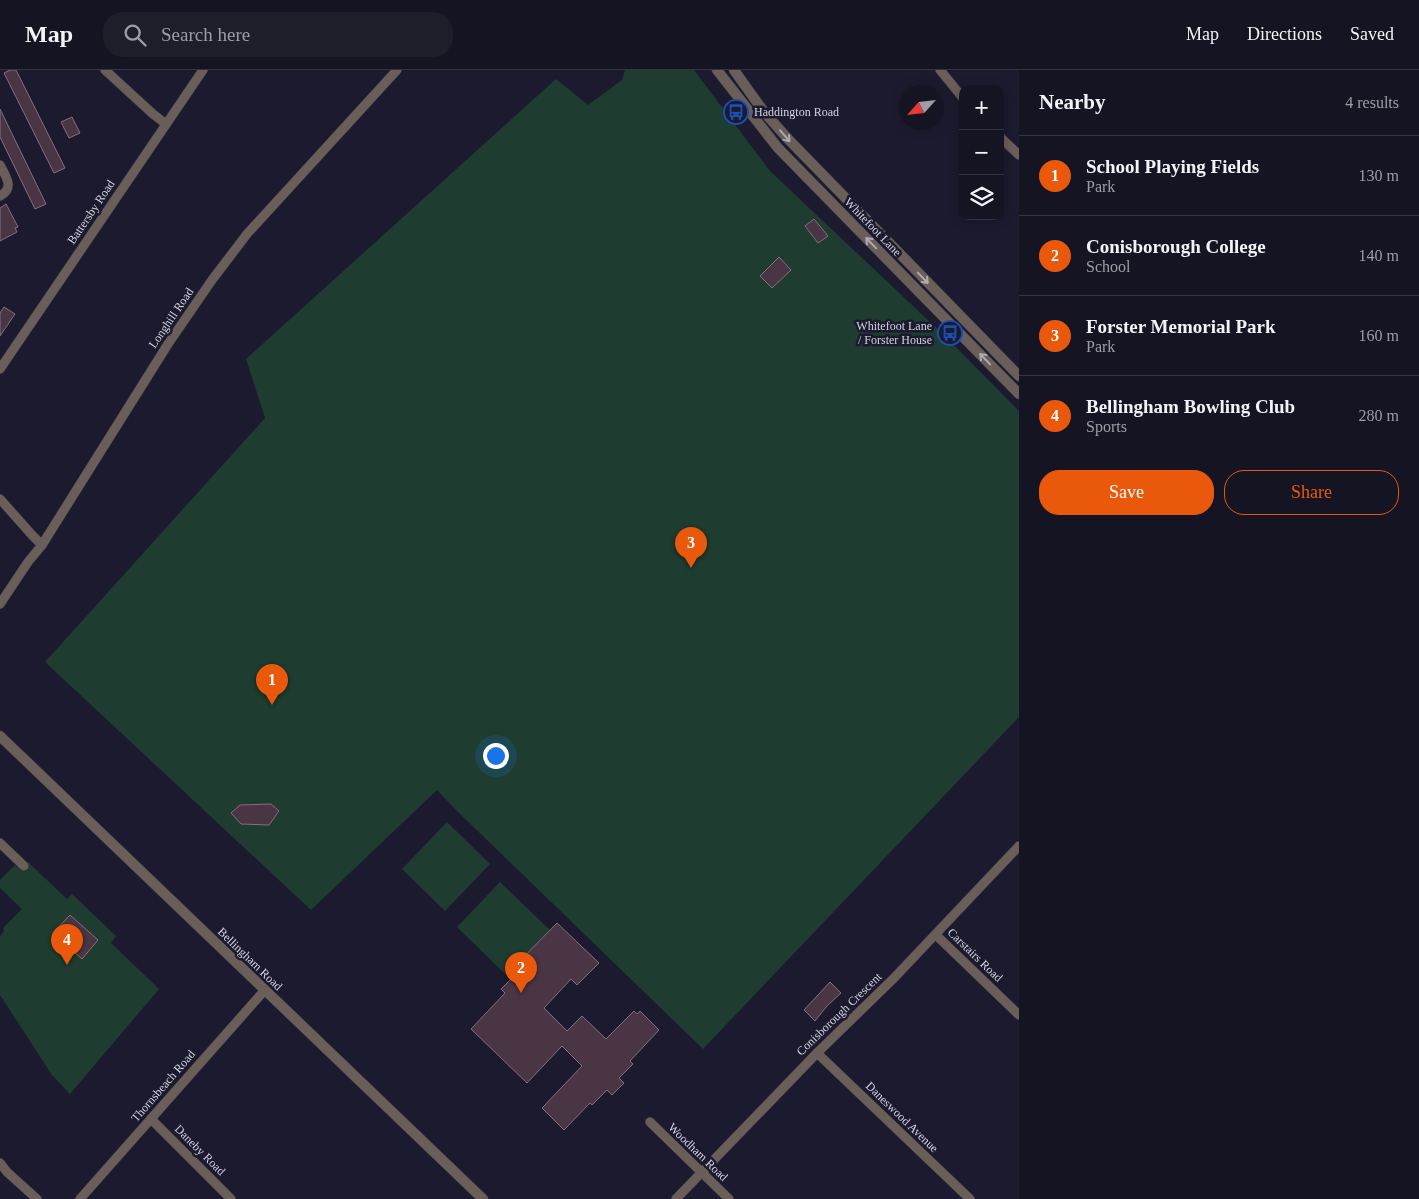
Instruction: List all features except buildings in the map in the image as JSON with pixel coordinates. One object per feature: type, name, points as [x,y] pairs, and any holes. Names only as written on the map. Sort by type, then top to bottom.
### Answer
[{"type":"street","points":[[105,70],[166,124]]},
{"type":"street","name":"Battersby Road","points":[[0,369],[203,70]]},
{"type":"street","name":"Longhill Road","points":[[0,604],[28,562],[42,545],[168,344],[212,280],[247,234],[397,70]]},
{"type":"street","name":"Whitefoot Lane","points":[[717,70],[778,148],[1019,394]]},
{"type":"street","name":"Whitefoot Lane","points":[[734,70],[764,112],[789,140],[1019,376]]},
{"type":"street","points":[[940,70],[959,93]]},
{"type":"street","points":[[1004,141],[1019,155]]},
{"type":"street","points":[[0,165],[8,183],[6,192],[0,196]]},
{"type":"street","points":[[0,499],[42,545]]},
{"type":"street","name":"Bellingham Road","points":[[0,736],[483,1199]]},
{"type":"street","name":"Conisborough Crescent","points":[[676,1199],[817,1053],[936,935],[1019,846]]},
{"type":"street","points":[[2,849],[24,866]]},
{"type":"street","name":"Carstairs Road","points":[[936,935],[1019,1015]]},
{"type":"street","name":"Thornsbeach Road","points":[[80,1199],[264,990]]},
{"type":"street","name":"Daneswood Avenue","points":[[817,1053],[970,1199]]},
{"type":"street","name":"Daneby Road","points":[[151,1119],[232,1199]]},
{"type":"street","name":"Woodham Road","points":[[650,1122],[729,1199]]},
{"type":"street","points":[[0,1163],[7,1172],[37,1199]]},
{"type":"green space","points":[[625,70],[694,70],[770,171],[947,338],[1019,411],[1019,717],[703,1049],[437,790],[311,910],[45,662],[265,418],[246,359],[556,79],[588,105],[622,80]]},
{"type":"green space","points":[[447,822],[490,864],[445,911],[402,869]]},
{"type":"green space","points":[[28,862],[67,899],[72,894],[116,936],[111,943],[159,989],[70,1094],[52,1075],[0,995],[0,936],[4,931],[3,928],[22,909],[0,888],[0,880],[15,865],[21,870]]},
{"type":"green space","points":[[500,882],[550,930],[506,975],[457,927]]},
{"type":"place","name":"Haddington Road","points":[[736,112]]},
{"type":"place","name":"Whitefoot Lane / Forster House","points":[[950,333]]},
{"type":"place","name":"Forster Memorial Park","points":[[691,568]]},
{"type":"place","name":"School Playing Fields","points":[[272,705]]},
{"type":"place","name":"Bellingham Bowling Club","points":[[67,965]]},
{"type":"place","name":"Conisborough College","points":[[521,993]]}]
